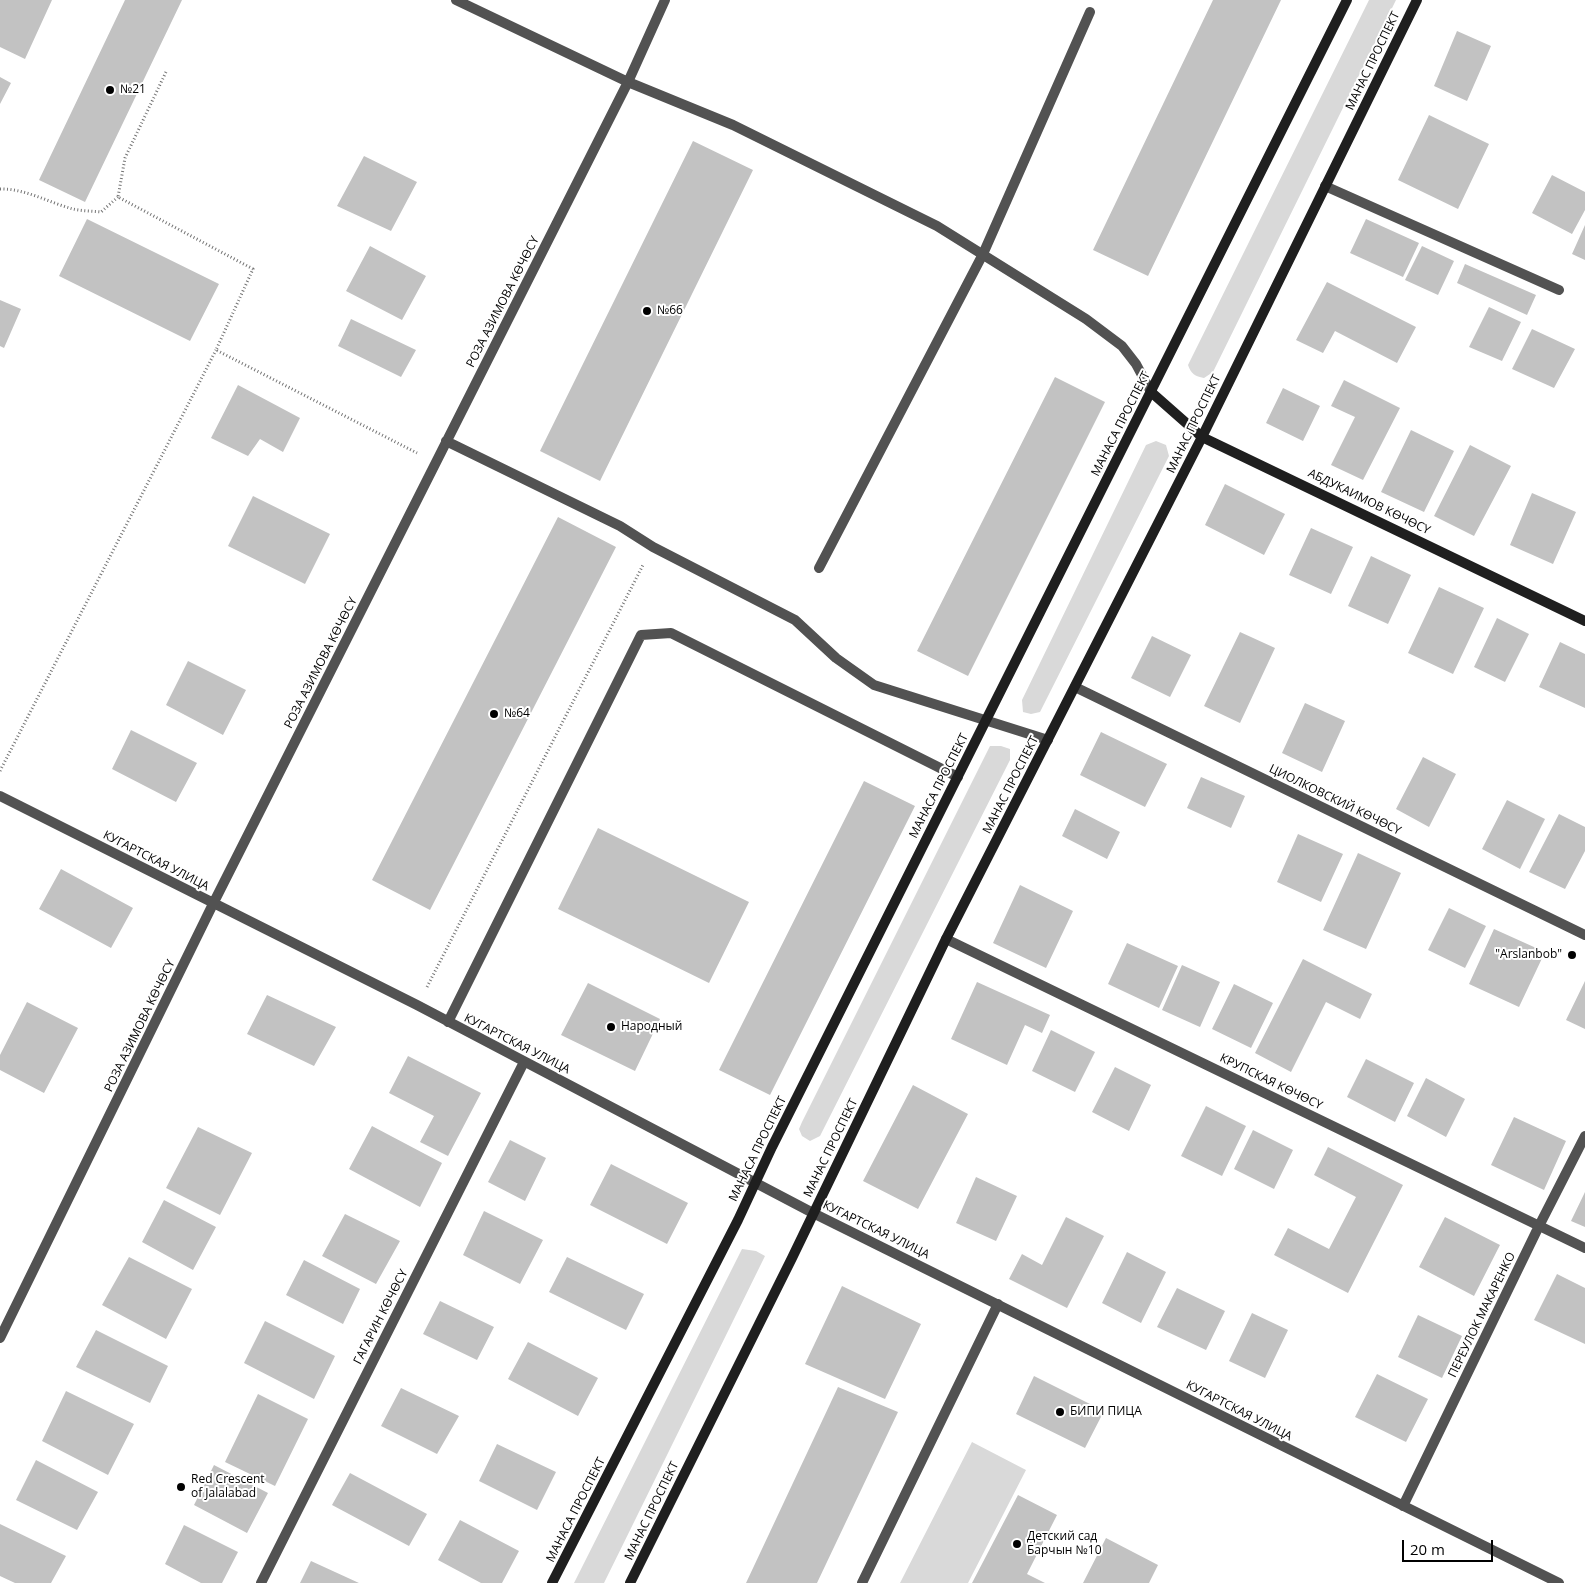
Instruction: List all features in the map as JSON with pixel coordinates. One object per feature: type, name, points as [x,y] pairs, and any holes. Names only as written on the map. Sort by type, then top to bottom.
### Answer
[{"type":"main road","name":"МАНАСА ПРОСПЕКТ","points":[[552,1583],[756,1182],[1347,0]]},
{"type":"main road","name":"МАНАС ПРОСПЕКТ","points":[[630,1583],[946,939],[1202,437],[1417,0]]},
{"type":"main road","name":"АБДУКАИМОВ КӨЧӨСҮ","points":[[1151,392],[1202,437],[1585,621]]},
{"type":"street","points":[[456,0],[628,82],[733,125],[937,226],[1086,319],[1122,346],[1136,364],[1151,392]]},
{"type":"street","name":"РОЗА АЗИМОВА КӨЧӨСҮ","points":[[0,1338],[213,904],[628,82],[665,0]]},
{"type":"street","points":[[819,568],[983,254],[1090,12]]},
{"type":"street","points":[[1325,186],[1559,290]]},
{"type":"street","points":[[446,441],[620,526],[653,547],[795,620],[836,658],[874,685],[1048,740]]},
{"type":"street","points":[[448,1022],[641,635],[671,633],[958,777]]},
{"type":"street","name":"ЦИОЛКОВСКИЙ КӨЧӨСҮ","points":[[1075,687],[1585,935]]},
{"type":"street","name":"КУГАРТСКАЯ УЛИЦА","points":[[0,796],[418,1005],[813,1213],[1558,1583]]},
{"type":"street","name":"КРУПСКАЯ КӨЧӨСҮ","points":[[946,939],[1585,1248]]},
{"type":"street","name":"ГАГАРИН КӨЧӨСҮ","points":[[261,1583],[524,1062]]},
{"type":"street","name":"ПЕРЕУЛОК МАКАРЕНКО","points":[[1403,1506],[1539,1226],[1585,1136]]},
{"type":"street","points":[[862,1583],[998,1304]]},
{"type":"path","points":[[0,189],[38,197],[74,209],[101,212],[118,197],[125,158],[166,72]]},
{"type":"path","points":[[0,771],[216,350],[253,269],[118,197]]},
{"type":"path","points":[[216,350],[436,462]]},
{"type":"path","points":[[418,1005],[653,547]]},
{"type":"shaded area","points":[[1369,0],[1396,0],[1213,372],[1204,378],[1196,375],[1190,371],[1188,365]]},
{"type":"shaded area","points":[[1156,441],[1166,445],[1169,456],[1040,712],[1031,714],[1023,712],[1022,700],[1146,445]]},
{"type":"shaded area","points":[[990,746],[1001,746],[1010,749],[1010,760],[820,1136],[810,1141],[802,1136],[799,1129],[802,1122]]},
{"type":"shaded area","points":[[742,1249],[756,1251],[765,1256],[604,1583],[574,1583]]},
{"type":"shaded area","points":[[972,1442],[1026,1470],[968,1583],[900,1583]]},
{"type":"building","points":[[0,0],[52,0],[25,59],[0,47]]},
{"type":"building","name":"№21","points":[[125,0],[182,0],[85,202],[39,180]]},
{"type":"building","points":[[1213,0],[1281,0],[1148,276],[1093,250]]},
{"type":"building","points":[[1457,31],[1491,46],[1467,101],[1434,86]]},
{"type":"building","points":[[0,77],[11,83],[0,104]]},
{"type":"building","points":[[1429,115],[1489,144],[1458,209],[1398,180]]},
{"type":"building","name":"№66","points":[[693,141],[753,170],[600,481],[540,451]]},
{"type":"building","points":[[364,156],[417,182],[391,231],[337,206]]},
{"type":"building","points":[[1552,175],[1585,192],[1585,210],[1572,234],[1532,213]]},
{"type":"building","points":[[87,219],[219,284],[190,341],[59,276]]},
{"type":"building","points":[[1366,219],[1419,243],[1403,277],[1350,253]]},
{"type":"building","points":[[1585,225],[1585,260],[1572,254]]},
{"type":"building","points":[[370,246],[426,276],[402,320],[346,291]]},
{"type":"building","points":[[1422,246],[1454,261],[1438,295],[1405,280]]},
{"type":"building","points":[[1465,264],[1536,295],[1527,315],[1457,283]]},
{"type":"building","points":[[1327,282],[1416,327],[1397,363],[1335,331],[1323,353],[1296,340]]},
{"type":"building","points":[[0,300],[21,309],[4,348],[0,346]]},
{"type":"building","points":[[1489,307],[1521,322],[1502,361],[1469,347]]},
{"type":"building","points":[[351,319],[416,350],[401,377],[338,346]]},
{"type":"building","points":[[1532,329],[1575,349],[1554,388],[1512,369]]},
{"type":"building","points":[[1055,377],[1105,402],[968,676],[917,651]]},
{"type":"building","points":[[1344,380],[1400,408],[1363,480],[1331,465],[1355,417],[1331,406]]},
{"type":"building","points":[[238,385],[300,418],[283,452],[260,439],[248,456],[211,438]]},
{"type":"building","points":[[1283,388],[1320,406],[1303,441],[1266,423]]},
{"type":"building","points":[[1411,430],[1454,451],[1424,512],[1381,492]]},
{"type":"building","points":[[1470,445],[1511,466],[1474,536],[1434,516]]},
{"type":"building","points":[[1225,484],[1285,514],[1264,555],[1205,525]]},
{"type":"building","points":[[1532,493],[1576,512],[1553,564],[1510,545]]},
{"type":"building","points":[[253,496],[330,534],[305,584],[228,546]]},
{"type":"building","name":"№64","points":[[558,517],[616,547],[430,910],[372,880]]},
{"type":"building","points":[[1311,528],[1353,547],[1331,594],[1289,575]]},
{"type":"building","points":[[1371,556],[1411,575],[1388,624],[1348,606]]},
{"type":"building","points":[[1439,587],[1484,608],[1453,674],[1408,653]]},
{"type":"building","points":[[1497,618],[1529,634],[1505,682],[1474,667]]},
{"type":"building","points":[[1240,632],[1275,648],[1240,723],[1204,706]]},
{"type":"building","points":[[1152,636],[1191,655],[1170,697],[1131,678]]},
{"type":"building","points":[[1560,642],[1585,654],[1585,708],[1539,687]]},
{"type":"building","points":[[188,661],[246,690],[223,735],[166,705]]},
{"type":"building","points":[[1305,703],[1345,721],[1322,772],[1282,753]]},
{"type":"building","points":[[131,730],[197,763],[176,802],[112,769]]},
{"type":"building","points":[[1101,732],[1167,764],[1145,807],[1080,775]]},
{"type":"building","points":[[1423,757],[1456,774],[1429,827],[1396,809]]},
{"type":"building","points":[[1201,777],[1245,796],[1231,828],[1187,808]]},
{"type":"building","points":[[864,781],[915,806],[770,1095],[719,1070]]},
{"type":"building","points":[[1507,800],[1545,819],[1520,869],[1482,849]]},
{"type":"building","points":[[1075,809],[1120,832],[1107,859],[1062,836]]},
{"type":"building","points":[[1559,814],[1585,827],[1585,851],[1565,889],[1529,872]]},
{"type":"building","points":[[598,828],[749,902],[709,983],[558,909]]},
{"type":"building","points":[[1298,834],[1343,854],[1321,902],[1277,882]]},
{"type":"building","points":[[1358,853],[1401,873],[1366,949],[1323,930]]},
{"type":"building","points":[[61,869],[133,908],[111,948],[39,909]]},
{"type":"building","points":[[1020,885],[1073,911],[1046,968],[993,943]]},
{"type":"building","points":[[1449,908],[1486,926],[1465,968],[1428,950]]},
{"type":"building","points":[[1494,929],[1545,952],[1519,1007],[1469,984]]},
{"type":"building","points":[[1127,943],[1178,966],[1159,1008],[1108,984]]},
{"type":"building","points":[[1303,959],[1372,994],[1360,1019],[1326,1002],[1291,1072],[1255,1053]]},
{"type":"building","points":[[1182,965],[1220,982],[1200,1027],[1162,1010]]},
{"type":"building","points":[[1585,981],[1585,1029],[1566,1020]]},
{"type":"building","points":[[977,982],[1050,1015],[1042,1033],[1025,1025],[1007,1065],[951,1039]]},
{"type":"building","name":"Народный","points":[[588,983],[660,1019],[635,1071],[561,1035]]},
{"type":"building","points":[[1234,984],[1273,1003],[1251,1048],[1212,1029]]},
{"type":"building","points":[[267,995],[336,1027],[314,1066],[247,1034]]},
{"type":"building","points":[[27,1002],[78,1028],[44,1093],[0,1070],[0,1055]]},
{"type":"building","points":[[1051,1030],[1095,1052],[1075,1092],[1032,1071]]},
{"type":"building","points":[[408,1056],[481,1093],[448,1156],[420,1142],[434,1116],[389,1093]]},
{"type":"building","points":[[1366,1059],[1414,1083],[1395,1122],[1347,1097]]},
{"type":"building","points":[[1115,1067],[1151,1085],[1129,1131],[1092,1112]]},
{"type":"building","points":[[1426,1078],[1465,1099],[1446,1137],[1407,1116]]},
{"type":"building","points":[[913,1085],[968,1114],[918,1209],[863,1181]]},
{"type":"building","points":[[1206,1106],[1246,1126],[1222,1176],[1181,1156]]},
{"type":"building","points":[[1514,1117],[1566,1141],[1544,1190],[1491,1165]]},
{"type":"building","points":[[372,1126],[442,1163],[420,1207],[349,1169]]},
{"type":"building","points":[[198,1127],[252,1153],[220,1215],[166,1188]]},
{"type":"building","points":[[1253,1130],[1293,1150],[1274,1189],[1234,1169]]},
{"type":"building","points":[[510,1140],[546,1158],[525,1201],[488,1182]]},
{"type":"building","points":[[1328,1147],[1403,1185],[1348,1293],[1274,1255],[1288,1228],[1329,1249],[1356,1197],[1314,1175]]},
{"type":"building","points":[[611,1164],[688,1203],[667,1244],[590,1205]]},
{"type":"building","points":[[976,1177],[1017,1196],[996,1241],[956,1223]]},
{"type":"building","points":[[1585,1192],[1585,1227],[1571,1221]]},
{"type":"building","points":[[164,1200],[216,1227],[193,1270],[142,1242]]},
{"type":"building","points":[[484,1211],[543,1240],[520,1284],[463,1255]]},
{"type":"building","points":[[345,1214],[400,1241],[376,1284],[322,1256]]},
{"type":"building","points":[[1066,1217],[1104,1236],[1067,1308],[1009,1279],[1022,1254],[1042,1265]]},
{"type":"building","points":[[1445,1217],[1500,1245],[1474,1296],[1419,1267]]},
{"type":"building","points":[[1127,1252],[1166,1272],[1141,1323],[1102,1303]]},
{"type":"building","points":[[129,1257],[192,1289],[166,1339],[102,1305]]},
{"type":"building","points":[[567,1257],[644,1294],[626,1330],[549,1292]]},
{"type":"building","points":[[304,1260],[360,1289],[343,1324],[286,1295]]},
{"type":"building","points":[[1557,1274],[1585,1288],[1585,1344],[1534,1320]]},
{"type":"building","points":[[842,1286],[921,1324],[885,1399],[805,1364]]},
{"type":"building","points":[[1177,1288],[1225,1311],[1206,1350],[1157,1327]]},
{"type":"building","points":[[440,1301],[494,1327],[477,1360],[423,1334]]},
{"type":"building","points":[[1252,1313],[1288,1330],[1265,1378],[1229,1361]]},
{"type":"building","points":[[1418,1315],[1462,1336],[1442,1378],[1398,1357]]},
{"type":"building","points":[[265,1321],[335,1356],[314,1399],[244,1363]]},
{"type":"building","points":[[96,1330],[168,1366],[150,1403],[76,1367]]},
{"type":"building","points":[[528,1342],[598,1378],[578,1416],[508,1379]]},
{"type":"building","points":[[1377,1374],[1428,1399],[1406,1442],[1355,1417]]},
{"type":"building","name":"БИПИ ПИЦА","points":[[1034,1376],[1104,1411],[1085,1448],[1016,1414]]},
{"type":"building","points":[[838,1387],[898,1412],[817,1583],[746,1583]]},
{"type":"building","points":[[401,1388],[459,1416],[437,1454],[381,1426]]},
{"type":"building","points":[[66,1391],[134,1424],[108,1475],[42,1441]]},
{"type":"building","points":[[258,1394],[308,1419],[275,1486],[225,1462]]},
{"type":"building","points":[[497,1444],[556,1472],[537,1510],[479,1481]]},
{"type":"building","points":[[36,1460],[98,1492],[77,1530],[16,1500]]},
{"type":"building","points":[[214,1465],[268,1493],[247,1533],[194,1505]]},
{"type":"building","points":[[350,1473],[427,1514],[409,1546],[332,1505]]},
{"type":"building","name":"Детский сад Барчын №10","points":[[1018,1495],[1057,1515],[1027,1574],[1045,1583],[972,1583]]},
{"type":"building","points":[[460,1520],[519,1551],[502,1583],[481,1583],[438,1560]]},
{"type":"building","points":[[0,1524],[66,1556],[51,1583],[15,1583],[0,1576]]},
{"type":"building","points":[[184,1525],[238,1552],[222,1583],[201,1583],[165,1564]]},
{"type":"building","name":"Детский сад Барчын №10","points":[[1106,1538],[1158,1565],[1149,1583],[1083,1583]]},
{"type":"building","points":[[311,1561],[359,1583],[300,1583]]},
{"type":"place","name":"№21","points":[[110,90]]},
{"type":"place","name":"№66","points":[[647,311]]},
{"type":"place","name":"№64","points":[[494,714]]},
{"type":"place","name":"\"Arslanbob\"","points":[[1572,955]]},
{"type":"place","name":"Народный","points":[[611,1027]]},
{"type":"place","name":"БИПИ ПИЦА","points":[[1060,1412]]},
{"type":"place","name":"Red Crescent of Jalalabad","points":[[181,1487]]},
{"type":"place","name":"Детский сад Барчын №10","points":[[1017,1544]]}]
